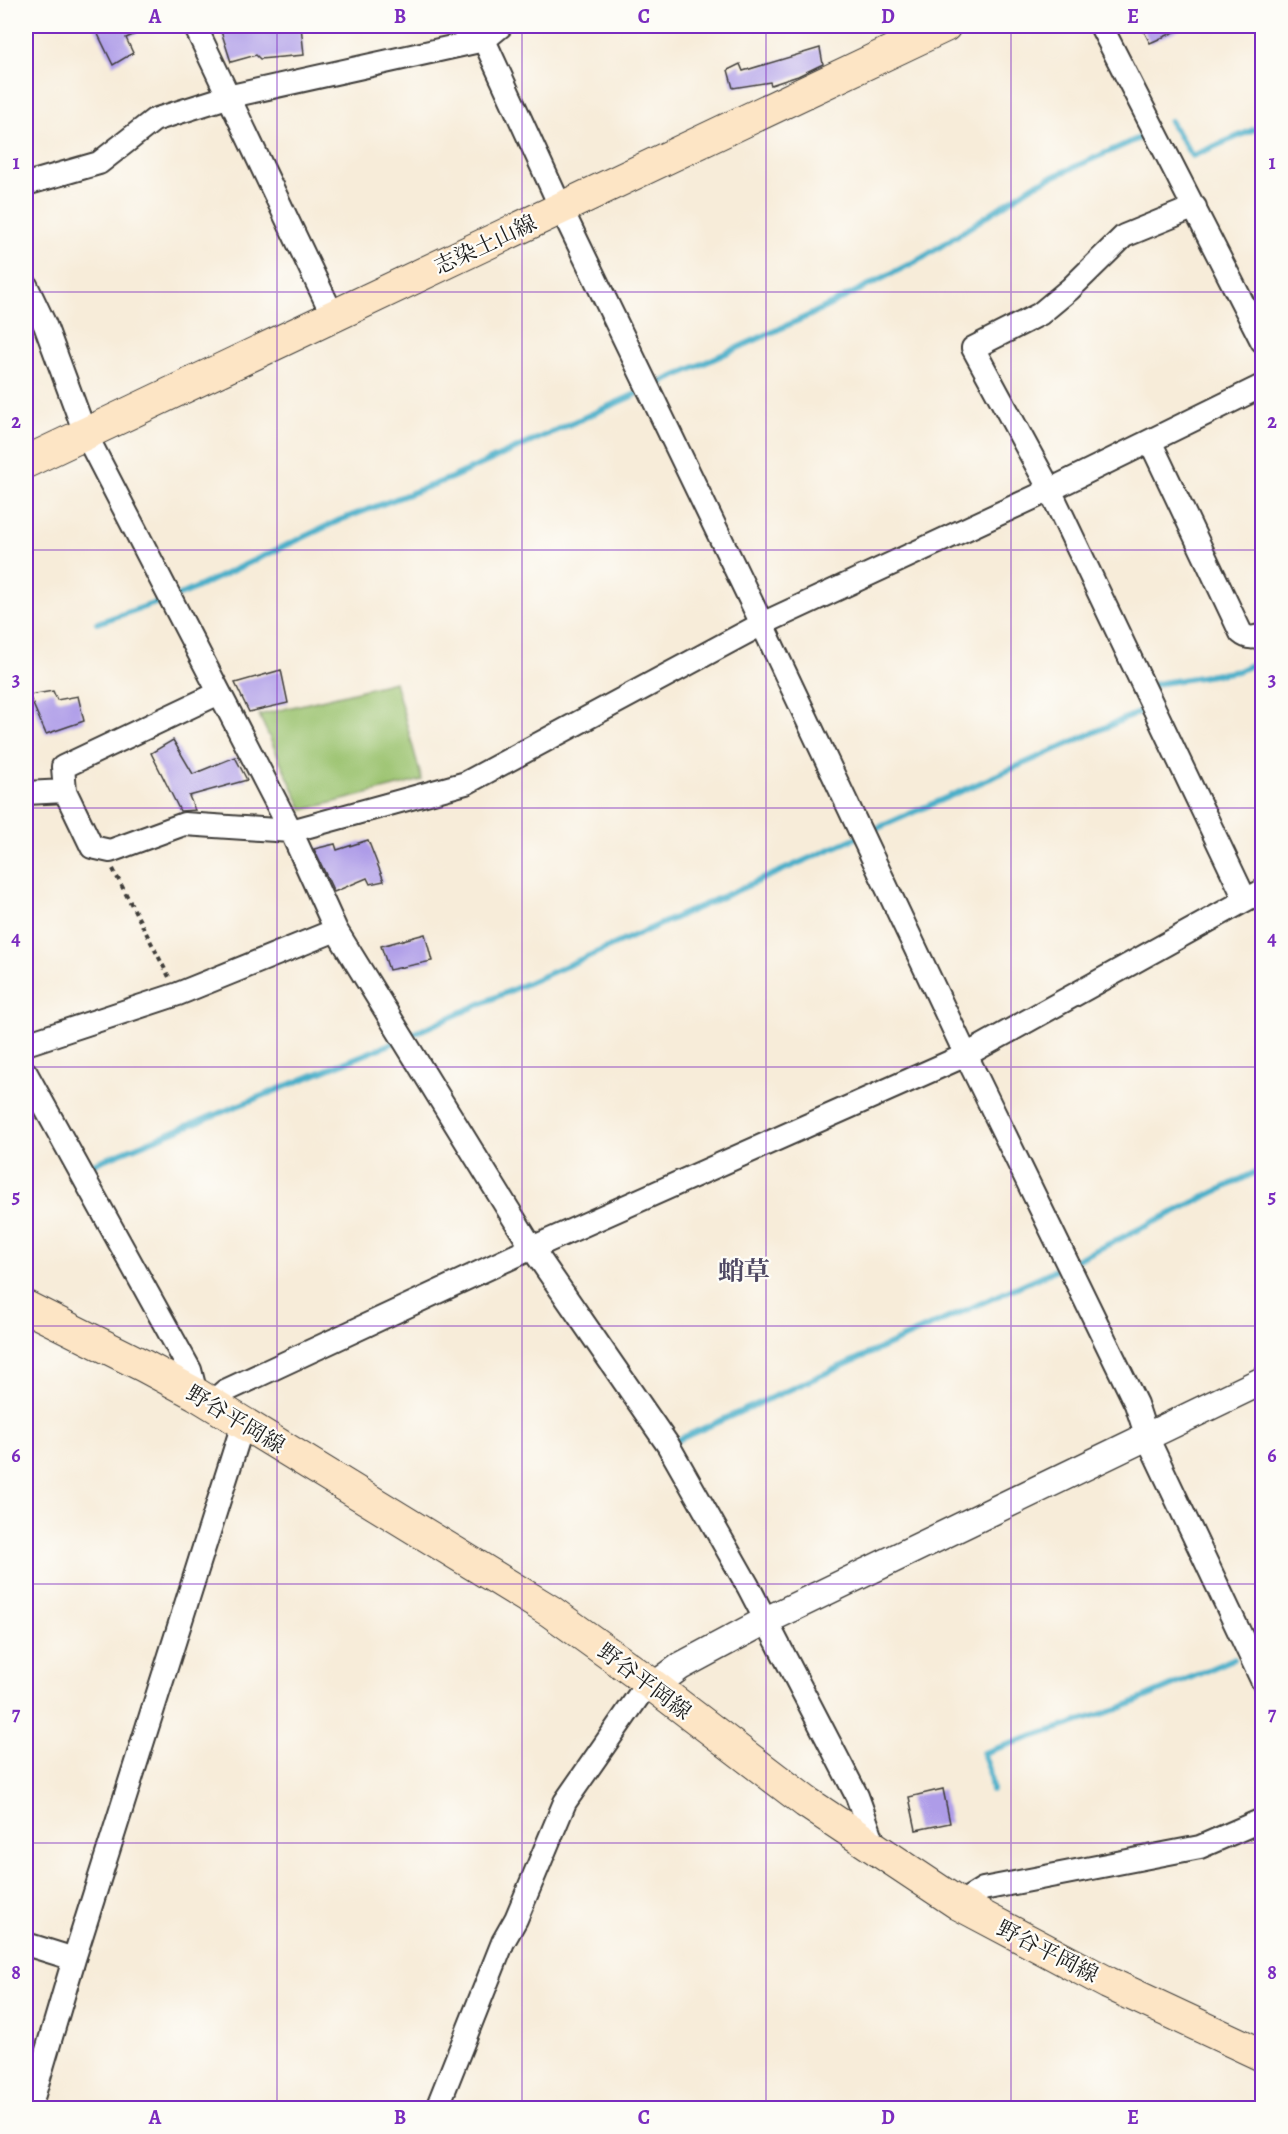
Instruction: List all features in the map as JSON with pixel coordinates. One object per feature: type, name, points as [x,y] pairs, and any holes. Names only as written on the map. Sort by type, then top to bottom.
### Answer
[{"type":"main road","name":"志染土山線","points":[[26,462],[945,26]]},
{"type":"main road","name":"野谷平岡線","points":[[26,1307],[134,1361],[203,1399],[550,1611],[654,1686],[806,1802],[959,1904],[1108,1983],[1263,2055]]},
{"type":"street","points":[[195,26],[333,316]]},
{"type":"street","points":[[1101,26],[1263,341]]},
{"type":"street","points":[[26,184],[99,163],[154,120],[227,97],[493,33],[561,208],[762,624],[966,1055],[1136,1404],[1147,1437],[1263,1680]]},
{"type":"street","points":[[26,1073],[190,1370],[203,1399],[225,1391],[532,1248],[966,1055],[1254,895],[1050,489],[973,348],[1040,314],[1070,289],[1124,236],[1195,207]]},
{"type":"street","points":[[26,285],[45,325],[85,433],[291,831],[336,930],[532,1248],[668,1445],[748,1586],[857,1796],[876,1849]]},
{"type":"street","points":[[219,693],[63,767],[65,791],[92,847],[110,851],[183,824],[291,831],[466,783],[762,624],[1263,387]]},
{"type":"street","points":[[1150,441],[1241,633],[1245,637],[1252,638],[1263,635]]},
{"type":"street","points":[[26,793],[65,791]]},
{"type":"street","points":[[26,1044],[178,994],[336,930]]},
{"type":"street","points":[[437,2109],[503,1942],[516,1919],[565,1802],[640,1694],[681,1666],[765,1621],[1263,1381]]},
{"type":"street","points":[[30,2109],[74,1959],[243,1424]]},
{"type":"street","points":[[959,1904],[983,1889],[1200,1847],[1263,1821]]},
{"type":"street","points":[[26,1944],[74,1959]]},
{"type":"path","points":[[110,851],[111,864],[178,994]]},
{"type":"green space","points":[[395,682],[422,780],[303,810],[259,715]]},
{"type":"building","points":[[94,26],[155,26],[126,38],[133,53],[113,65]]},
{"type":"building","points":[[247,26],[247,29],[301,26],[304,55],[260,59],[256,55],[231,62],[220,28]]},
{"type":"building","points":[[1141,26],[1188,26],[1150,43]]},
{"type":"building","points":[[820,48],[823,64],[798,76],[771,85],[770,82],[733,88],[728,70],[740,64],[743,71]]},
{"type":"building","points":[[281,670],[288,703],[249,712],[235,683]]},
{"type":"building","points":[[53,691],[57,700],[78,696],[84,721],[46,734],[29,695]]},
{"type":"building","points":[[173,740],[193,774],[235,757],[247,780],[189,796],[195,810],[180,811],[151,753]]},
{"type":"building","points":[[368,840],[384,881],[370,884],[367,878],[334,892],[314,849],[335,844],[337,850]]},
{"type":"building","points":[[425,934],[432,961],[389,970],[381,946]]},
{"type":"building","points":[[943,1789],[950,1823],[916,1830],[909,1797]]},
{"type":"waterway","points":[[1170,121],[1192,156],[1262,126]]},
{"type":"waterway","points":[[97,623],[185,593],[340,520],[451,478],[810,315],[924,257],[1034,185],[1144,136]]},
{"type":"waterway","points":[[1151,691],[1155,684],[1238,671],[1262,660]]},
{"type":"waterway","points":[[408,1036],[1140,712],[1145,702]]},
{"type":"waterway","points":[[93,1164],[398,1041]]},
{"type":"waterway","points":[[1076,1260],[1262,1169]]},
{"type":"waterway","points":[[671,1443],[1055,1270]]},
{"type":"waterway","points":[[992,1790],[989,1769],[983,1753],[1123,1707],[1233,1659]]},
{"type":"district","name":"蛸草","points":[[744,1271]]}]
